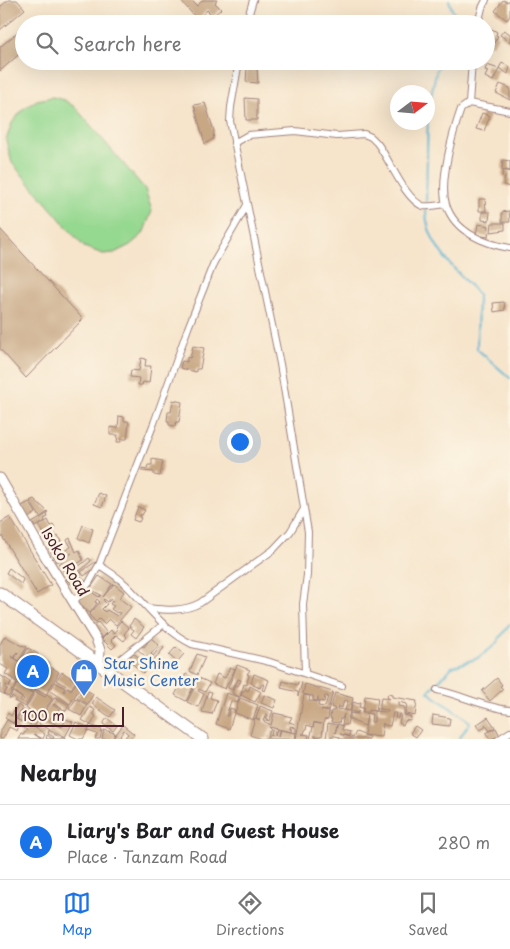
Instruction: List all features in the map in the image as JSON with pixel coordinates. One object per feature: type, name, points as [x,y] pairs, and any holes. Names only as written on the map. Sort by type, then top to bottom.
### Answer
[{"type":"highway","points":[[0,593],[203,739]]},
{"type":"street","points":[[249,15],[253,0]]},
{"type":"street","points":[[480,15],[486,0]]},
{"type":"street","points":[[238,70],[230,121],[280,364],[308,540],[307,575],[303,604],[305,673]]},
{"type":"street","points":[[469,103],[471,70]]},
{"type":"street","points":[[510,111],[469,103],[461,109],[450,144],[445,175],[446,204],[457,223],[473,236],[490,244],[510,248]]},
{"type":"street","points":[[234,143],[248,135],[295,131],[337,136],[359,134],[368,136],[381,149],[406,191],[424,206],[446,204]]},
{"type":"street","points":[[73,603],[99,565],[214,262],[248,205]]},
{"type":"street","name":"Isoko Road","points":[[0,478],[96,639],[103,666]]},
{"type":"street","points":[[148,608],[177,610],[200,604],[273,550],[290,532],[304,509]]},
{"type":"street","points":[[99,565],[124,583],[172,632],[192,644],[270,662],[342,686]]},
{"type":"street","points":[[103,666],[164,624]]},
{"type":"street","points":[[437,690],[510,710]]},
{"type":"street","points":[[499,739],[510,732]]},
{"type":"green space","points":[[53,97],[64,100],[75,107],[145,189],[152,211],[143,234],[130,245],[114,253],[103,254],[84,247],[12,163],[6,140],[12,123],[23,109],[37,100]]},
{"type":"building","points":[[8,0],[17,0],[25,9],[15,15],[15,17],[0,30],[0,7]]},
{"type":"building","points":[[180,0],[191,0],[197,6],[203,0],[217,0],[215,3],[221,9],[214,15],[207,10],[202,15],[194,15]]},
{"type":"building","points":[[503,0],[507,2],[510,0],[510,16],[507,20],[495,11]]},
{"type":"building","points":[[504,30],[510,34],[510,42],[500,35]]},
{"type":"building","points":[[495,31],[498,36],[495,41]]},
{"type":"building","points":[[15,34],[15,58],[0,71],[0,47]]},
{"type":"building","points":[[502,63],[510,67],[508,74],[499,68]]},
{"type":"building","points":[[495,68],[499,69],[493,81],[485,77],[488,71],[485,70],[495,70]]},
{"type":"building","points":[[247,70],[257,70],[258,83],[246,82]]},
{"type":"building","points":[[500,84],[510,88],[510,100],[496,93]]},
{"type":"building","points":[[245,98],[257,99],[257,120],[246,120]]},
{"type":"building","points":[[205,103],[214,131],[213,139],[205,144],[194,105]]},
{"type":"building","points":[[482,113],[490,116],[484,131],[476,129]]},
{"type":"building","points":[[503,160],[510,161],[510,171],[502,170]]},
{"type":"building","points":[[503,170],[510,172],[510,187],[503,185],[505,177],[502,176]]},
{"type":"building","points":[[479,199],[485,199],[486,211],[479,211]]},
{"type":"building","points":[[509,211],[510,222],[502,222],[502,212]]},
{"type":"building","points":[[482,212],[490,212],[489,221],[482,220]]},
{"type":"building","points":[[492,223],[505,223],[505,230],[491,232]]},
{"type":"building","points":[[478,224],[489,226],[488,237],[476,235]]},
{"type":"building","points":[[0,229],[83,319],[26,378],[0,349]]},
{"type":"building","points":[[504,302],[505,310],[494,312],[493,303]]},
{"type":"building","points":[[193,346],[204,348],[200,369],[196,369],[196,372],[180,368],[182,361],[187,362],[187,357],[190,358]]},
{"type":"building","points":[[141,358],[146,359],[145,366],[151,366],[149,383],[143,382],[142,385],[138,385],[139,378],[130,377],[131,370],[139,371]]},
{"type":"building","points":[[173,400],[182,402],[179,422],[176,422],[175,426],[169,425],[169,421],[167,421],[168,412],[171,412]]},
{"type":"building","points":[[119,416],[124,417],[124,421],[129,423],[127,439],[121,439],[121,442],[117,442],[118,435],[110,435],[110,427],[118,428]]},
{"type":"building","points":[[152,459],[163,461],[160,476],[154,475],[154,472],[142,471],[142,468],[147,469],[148,465],[152,465]]},
{"type":"building","points":[[99,493],[106,496],[102,507],[94,504]]},
{"type":"building","points":[[34,499],[48,512],[40,517],[30,501]]},
{"type":"building","points":[[29,502],[36,513],[28,518],[22,506]]},
{"type":"building","points":[[138,507],[145,510],[139,517],[141,518],[139,522],[133,520]]},
{"type":"building","points":[[47,514],[48,517],[44,519],[45,521],[35,527],[32,523]]},
{"type":"building","points":[[10,517],[51,585],[37,594],[0,533],[0,523]]},
{"type":"building","points":[[48,520],[51,526],[53,525],[55,528],[51,530],[56,535],[50,539],[49,537],[47,538],[39,526]]},
{"type":"building","points":[[83,525],[93,529],[89,543],[78,538]]},
{"type":"building","points":[[58,536],[62,541],[51,546],[48,542]]},
{"type":"building","points":[[70,538],[76,552],[79,550],[83,560],[66,574],[59,564],[72,553],[57,562],[49,548],[57,543],[62,552],[71,547],[67,540]]},
{"type":"building","points":[[89,558],[91,561],[80,571],[77,568]]},
{"type":"building","points":[[95,562],[98,566],[84,576],[81,572]]},
{"type":"building","points":[[9,568],[22,578],[21,584],[6,573]]},
{"type":"building","points":[[76,568],[81,573],[79,576],[86,582],[78,590],[66,579]]},
{"type":"building","points":[[99,576],[112,584],[103,597],[114,584],[124,592],[119,598],[131,607],[116,625],[109,619],[104,624],[99,619],[96,622],[89,615],[100,602],[97,599],[95,602],[97,603],[90,613],[77,603],[89,590],[99,597],[101,595],[90,589]],"holes":[[[111,598],[113,600],[110,604],[114,606],[111,609],[120,613],[117,616],[102,609],[107,604],[104,599],[108,602]]]},
{"type":"building","points":[[134,619],[144,627],[136,638],[131,634],[134,630],[129,626]]},
{"type":"building","points":[[121,621],[129,628],[124,634],[127,637],[124,641],[116,635],[111,640],[116,645],[112,649],[102,639],[111,630],[114,634],[118,629],[116,627]]},
{"type":"building","points":[[98,622],[107,633],[102,638],[92,626]]},
{"type":"building","points":[[5,636],[27,647],[19,661],[15,658],[18,652],[14,658],[20,662],[24,660],[29,663],[27,666],[31,669],[38,656],[49,663],[47,667],[50,669],[51,667],[59,672],[46,695],[35,689],[37,684],[34,688],[23,682],[26,677],[21,684],[5,674],[8,669],[0,664],[0,644]]},
{"type":"building","points":[[151,638],[159,645],[151,654],[153,656],[161,646],[164,648],[152,662],[137,649],[141,645],[144,647]]},
{"type":"building","points":[[176,647],[184,654],[177,662],[169,655]]},
{"type":"building","points":[[28,648],[38,654],[33,664],[22,659]]},
{"type":"building","points":[[133,653],[149,665],[143,673],[128,660]]},
{"type":"building","points":[[197,654],[205,657],[197,675],[190,671]]},
{"type":"building","points":[[237,665],[250,670],[247,674],[249,675],[247,685],[244,684],[240,697],[232,693],[235,685],[238,686],[241,680],[238,679],[232,690],[228,688]]},
{"type":"building","points":[[230,667],[235,669],[225,689],[213,684],[217,674],[225,678]]},
{"type":"building","points":[[62,672],[76,681],[71,689],[56,680]]},
{"type":"building","points":[[186,674],[197,680],[186,701],[175,695]]},
{"type":"building","points":[[254,674],[269,680],[265,691],[262,690],[264,684],[260,688],[251,683]]},
{"type":"building","points":[[0,675],[11,682],[9,687],[6,685],[5,688],[7,689],[4,694],[0,692]]},
{"type":"building","points":[[199,678],[210,683],[205,692],[199,689],[198,691],[204,694],[198,707],[187,702]]},
{"type":"building","points":[[497,678],[503,689],[490,701],[482,691]]},
{"type":"building","points":[[13,681],[17,684],[8,697],[4,694]]},
{"type":"building","points":[[283,681],[297,685],[298,682],[302,683],[298,696],[298,692],[281,688]]},
{"type":"building","points":[[55,682],[65,688],[64,692],[67,688],[71,691],[76,683],[81,686],[70,704],[50,691]]},
{"type":"building","points":[[17,684],[33,693],[25,707],[14,701],[16,699],[12,696],[11,699],[9,698],[13,692],[22,698],[20,701],[22,702],[24,699],[13,691]]},
{"type":"building","points":[[305,684],[333,692],[328,711],[321,710],[329,712],[328,719],[324,720],[322,736],[314,736],[324,739],[310,739],[313,727],[307,725],[304,734],[302,734],[309,735],[308,739],[296,739],[304,695],[310,696],[309,701],[319,702],[318,706],[325,707],[328,696],[325,696],[324,702],[318,701],[318,697],[317,701],[313,700],[313,696],[303,694]]},
{"type":"building","points":[[250,686],[261,692],[255,702],[241,695],[245,689],[248,691]]},
{"type":"building","points":[[83,688],[93,694],[88,704],[77,698]]},
{"type":"building","points":[[34,691],[45,697],[47,695],[52,699],[40,717],[26,708]]},
{"type":"building","points":[[208,691],[212,692],[210,698],[217,700],[212,714],[202,712]]},
{"type":"building","points":[[226,693],[239,697],[238,703],[231,701],[226,716],[228,716],[230,708],[235,710],[229,729],[216,724]]},
{"type":"building","points":[[335,693],[353,698],[347,725],[342,725],[344,714],[339,723],[331,722],[331,711],[335,709],[331,707]],"holes":[[[344,700],[348,701],[345,710],[350,711],[337,709],[338,706],[342,708]]]},
{"type":"building","points":[[388,694],[392,695],[392,697],[417,701],[415,716],[405,714],[407,704],[398,702],[398,706],[404,707],[404,715],[411,717],[410,721],[406,720],[403,725],[399,723],[401,714],[399,714],[398,718],[395,718],[396,713],[393,713],[390,726],[383,723],[381,737],[364,735],[367,716],[365,726],[350,720],[350,713],[358,714],[358,711],[357,713],[351,711],[353,702],[359,704],[361,702],[359,707],[363,708],[362,713],[372,714],[371,722],[374,722],[374,711],[388,712],[388,710],[379,709],[381,698],[390,699],[387,697]]},
{"type":"building","points":[[264,695],[277,700],[274,708],[261,703]]},
{"type":"building","points":[[365,696],[378,698],[376,711],[369,710],[369,712],[363,712]]},
{"type":"building","points":[[55,697],[69,705],[66,711],[54,704],[59,709],[56,715],[53,714],[49,721],[62,727],[66,719],[73,722],[65,737],[39,724]]},
{"type":"building","points":[[96,697],[115,710],[110,717],[92,704]]},
{"type":"building","points":[[240,698],[258,705],[253,720],[235,713]]},
{"type":"building","points":[[76,699],[87,705],[81,716],[69,709]]},
{"type":"building","points":[[18,705],[22,708],[13,723],[5,718],[8,713],[11,716]]},
{"type":"building","points":[[260,706],[273,711],[269,721],[266,720],[268,715],[266,714],[263,721],[271,725],[274,713],[292,717],[289,722],[295,724],[290,729],[296,728],[296,733],[269,727],[271,729],[266,738],[261,739],[250,735],[255,718],[260,720],[256,718]]},
{"type":"building","points":[[90,707],[95,710],[93,714],[96,716],[91,725],[82,720]]},
{"type":"building","points":[[22,710],[33,717],[30,725],[37,716],[40,718],[34,727],[45,734],[43,739],[34,734],[41,739],[18,739],[27,730],[19,726],[17,731],[9,727],[3,739],[0,739],[0,732],[7,720],[16,725],[14,723],[16,719],[22,722],[17,719]]},
{"type":"building","points":[[433,715],[450,718],[449,726],[432,724]]},
{"type":"building","points":[[488,717],[495,727],[490,731],[485,724],[486,727],[480,730],[476,725]]},
{"type":"building","points":[[107,718],[117,726],[113,731],[103,724]]},
{"type":"building","points":[[76,722],[89,728],[83,739],[70,735]]},
{"type":"building","points":[[328,723],[337,725],[335,733],[338,724],[343,726],[342,730],[350,732],[349,736],[340,734],[353,738],[356,732],[369,737],[369,739],[339,739],[340,737],[331,736],[331,739],[326,739]]},
{"type":"building","points":[[90,725],[102,730],[100,739],[95,739],[97,734],[88,731]]},
{"type":"building","points":[[123,725],[134,734],[130,739],[124,739],[128,734],[124,730],[120,736],[123,739],[113,738]]},
{"type":"building","points":[[415,726],[421,730],[416,737],[410,733]]},
{"type":"building","points":[[496,728],[500,736],[490,739],[486,733]]},
{"type":"building","points":[[277,729],[279,730],[278,737],[280,730],[296,733],[295,739],[268,739],[268,735],[271,736],[272,730],[275,731],[275,736]]},
{"type":"building","points":[[49,730],[67,739],[53,739],[54,737],[48,734]]},
{"type":"building","points":[[104,730],[115,733],[113,739],[102,739]]},
{"type":"waterway","points":[[449,0],[456,15]]},
{"type":"waterway","points":[[426,204],[428,109],[437,70]]},
{"type":"waterway","points":[[426,209],[427,222],[436,245],[443,256],[478,294],[477,349],[510,378]]},
{"type":"waterway","points":[[459,739],[470,722],[428,692],[452,667],[478,658],[494,646],[510,624]]},
{"type":"place","name":"Liary's Bar and Guest House","points":[[33,671]]},
{"type":"place","name":"Star Shine Music Center","points":[[84,697]]}]
